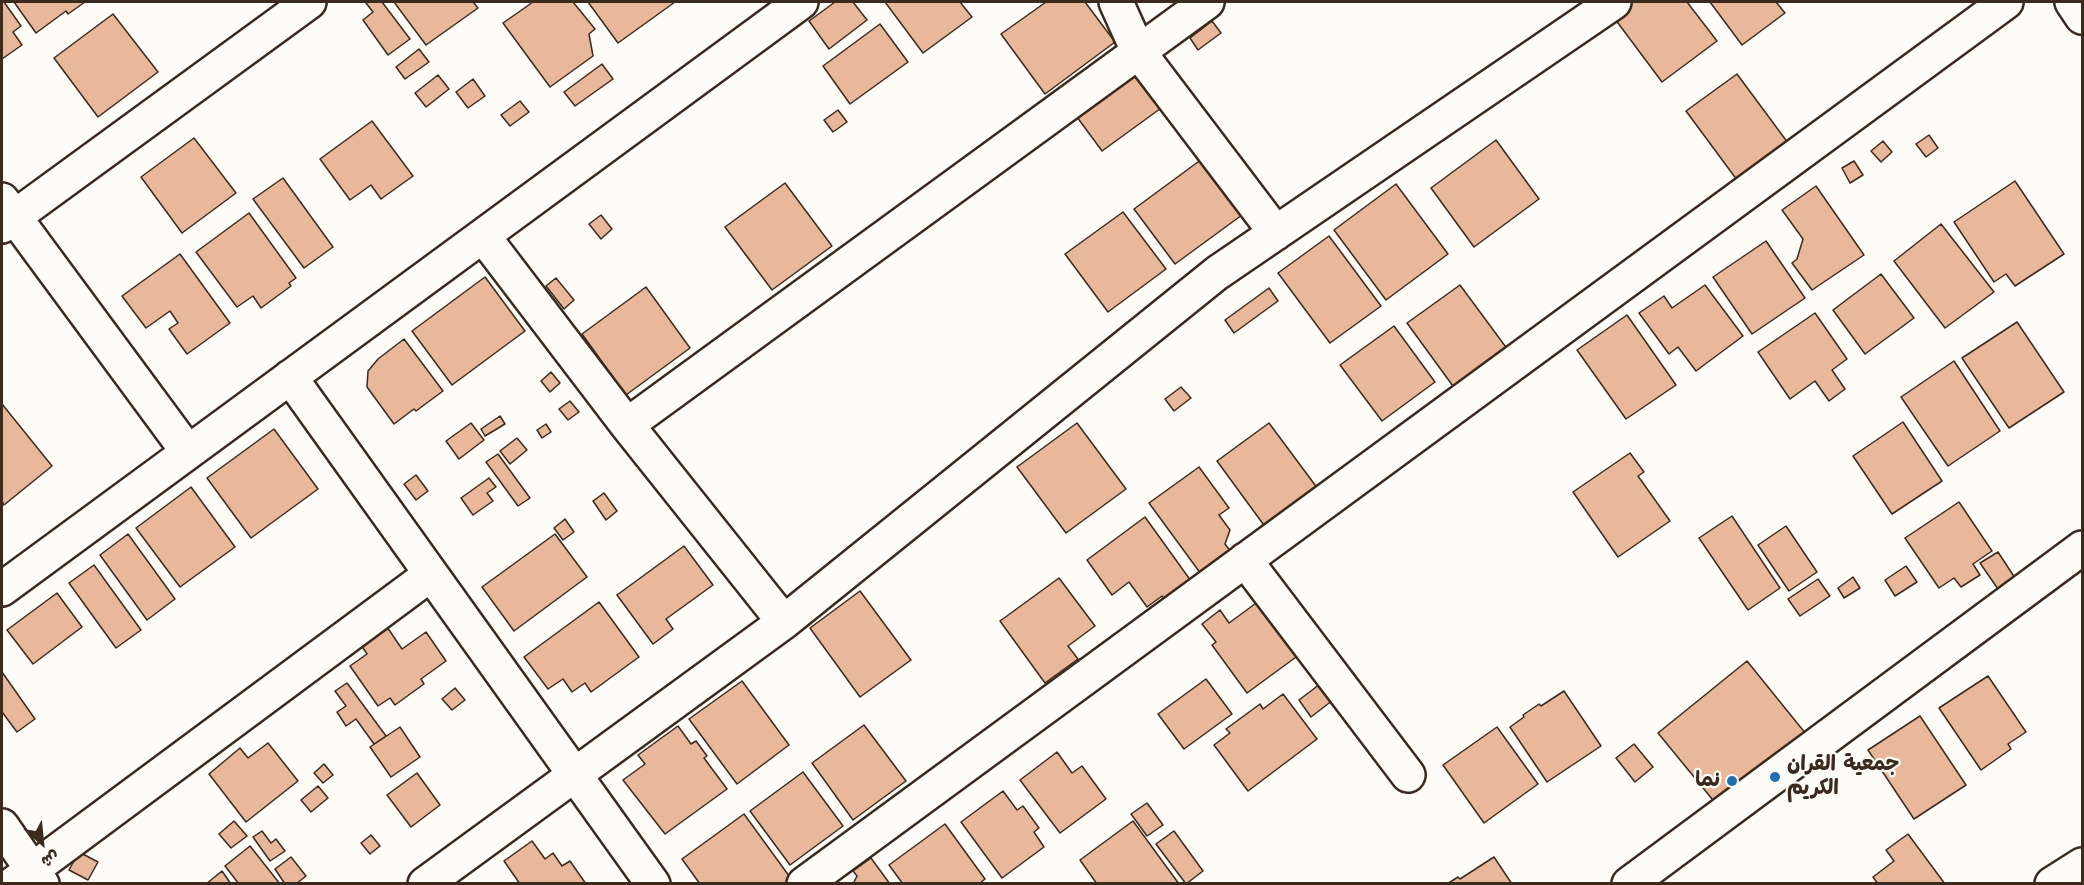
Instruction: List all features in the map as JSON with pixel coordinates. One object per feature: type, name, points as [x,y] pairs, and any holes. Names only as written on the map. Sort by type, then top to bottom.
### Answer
[{"type":"street","points":[[188,452],[6,214],[309,2]]},
{"type":"street","points":[[2,589],[800,2]]},
{"type":"street","points":[[1116,2],[1138,51],[1276,233]]},
{"type":"street","points":[[627,425],[1208,2]]},
{"type":"street","points":[[425,884],[784,622],[1217,273],[1614,2]]},
{"type":"street","points":[[804,884],[2006,2]]},
{"type":"street","points":[[2072,2],[2082,17]]},
{"type":"street","points":[[483,236],[627,425],[784,622]]},
{"type":"street","points":[[290,377],[653,884]]},
{"type":"street","points":[[1629,884],[2082,548]]},
{"type":"street","points":[[1245,560],[1408,775]]},
{"type":"street","points":[[2,826],[29,879],[431,574]]},
{"type":"street","points":[[2052,884],[2082,865]]},
{"type":"building","points":[[2,2],[21,26],[13,32],[22,45],[2,59]]},
{"type":"building","points":[[14,2],[85,2],[68,14],[66,11],[36,33]]},
{"type":"building","points":[[382,2],[410,39],[388,55],[363,20],[373,12],[366,3]]},
{"type":"building","points":[[394,2],[473,2],[478,8],[426,45]]},
{"type":"building","points":[[533,2],[573,2],[595,29],[589,34],[593,56],[550,87],[503,23]]},
{"type":"building","points":[[588,2],[675,2],[618,43]]},
{"type":"building","points":[[835,2],[853,2],[867,20],[829,49],[809,21]]},
{"type":"building","points":[[885,2],[960,2],[972,17],[923,53]]},
{"type":"building","points":[[1046,2],[1085,2],[1115,42],[1045,94],[1001,34]]},
{"type":"building","points":[[1630,2],[1687,2],[1717,41],[1662,82],[1612,15]]},
{"type":"building","points":[[1710,2],[1776,2],[1785,13],[1742,45]]},
{"type":"building","points":[[113,14],[158,72],[98,117],[54,58]]},
{"type":"building","points":[[1212,21],[1221,33],[1198,50],[1190,38]]},
{"type":"building","points":[[880,24],[908,62],[850,104],[823,66]]},
{"type":"building","points":[[419,49],[429,62],[405,79],[396,67]]},
{"type":"building","points":[[602,64],[613,79],[575,106],[564,92]]},
{"type":"building","points":[[1139,72],[1164,106],[1102,151],[1077,117]]},
{"type":"building","points":[[1737,74],[1791,147],[1740,184],[1686,111]]},
{"type":"building","points":[[438,75],[449,89],[426,107],[415,93]]},
{"type":"building","points":[[473,79],[485,96],[468,108],[456,92]]},
{"type":"building","points":[[520,101],[529,112],[510,126],[501,115]]},
{"type":"building","points":[[838,110],[847,122],[833,132],[824,120]]},
{"type":"building","points":[[372,121],[413,176],[381,199],[371,185],[350,200],[320,159]]},
{"type":"building","points":[[1929,135],[1938,148],[1926,157],[1916,144]]},
{"type":"building","points":[[194,138],[236,193],[182,233],[141,177]]},
{"type":"building","points":[[1496,140],[1539,199],[1474,247],[1431,188]]},
{"type":"building","points":[[1883,141],[1892,152],[1881,162],[1871,151]]},
{"type":"building","points":[[1202,159],[1242,215],[1175,264],[1134,209]]},
{"type":"building","points":[[1854,161],[1863,175],[1850,183],[1842,168]]},
{"type":"building","points":[[283,178],[333,247],[304,268],[253,199]]},
{"type":"building","points":[[2015,181],[2064,254],[2015,286],[2006,274],[1994,282],[1954,222]]},
{"type":"building","points":[[785,183],[832,246],[772,290],[725,227]]},
{"type":"building","points":[[1396,184],[1448,254],[1386,300],[1334,230]]},
{"type":"building","points":[[1816,186],[1864,255],[1812,290],[1792,263],[1797,259],[1803,239],[1782,210]]},
{"type":"building","points":[[1123,212],[1166,269],[1108,312],[1065,254]]},
{"type":"building","points":[[249,213],[296,278],[289,283],[291,286],[261,308],[253,296],[237,307],[196,252]]},
{"type":"building","points":[[601,215],[612,229],[601,239],[589,224]]},
{"type":"building","points":[[1941,224],[1994,292],[1945,328],[1894,261]]},
{"type":"building","points":[[1329,236],[1381,306],[1330,343],[1278,273]]},
{"type":"building","points":[[1766,241],[1805,298],[1752,334],[1713,277]]},
{"type":"building","points":[[180,254],[230,323],[187,354],[169,329],[178,323],[170,311],[146,328],[122,296]]},
{"type":"building","points":[[1881,274],[1914,318],[1865,354],[1833,310]]},
{"type":"building","points":[[485,277],[525,331],[452,385],[412,331]]},
{"type":"building","points":[[556,278],[574,300],[564,309],[546,286]]},
{"type":"building","points":[[1460,285],[1511,354],[1458,393],[1407,323]]},
{"type":"building","points":[[1705,285],[1743,336],[1696,371],[1678,347],[1669,354],[1639,313],[1664,296],[1672,308]]},
{"type":"building","points":[[646,287],[690,348],[626,395],[582,334]]},
{"type":"building","points":[[1269,288],[1278,301],[1234,333],[1225,320]]},
{"type":"building","points":[[1815,313],[1847,359],[1832,370],[1845,389],[1829,401],[1815,381],[1790,399],[1758,352]]},
{"type":"building","points":[[1627,315],[1676,385],[1626,419],[1577,350]]},
{"type":"building","points":[[2017,322],[2064,392],[2009,428],[1962,358]]},
{"type":"building","points":[[1394,326],[1435,382],[1382,421],[1340,365]]},
{"type":"building","points":[[404,339],[443,391],[394,424],[367,387],[368,371],[378,359]]},
{"type":"building","points":[[1954,361],[2000,431],[1948,466],[1901,397]]},
{"type":"building","points":[[551,372],[560,383],[550,392],[541,381]]},
{"type":"building","points":[[1181,387],[1191,398],[1174,411],[1165,399]]},
{"type":"building","points":[[570,401],[579,412],[568,420],[559,409]]},
{"type":"building","points":[[2,404],[52,466],[4,505],[2,501]]},
{"type":"building","points":[[500,416],[505,424],[485,436],[481,429]]},
{"type":"building","points":[[1903,422],[1942,481],[1892,514],[1853,456]]},
{"type":"building","points":[[471,423],[484,440],[459,459],[446,441]]},
{"type":"building","points":[[1077,423],[1126,489],[1066,533],[1017,467]]},
{"type":"building","points":[[1269,423],[1318,489],[1266,528],[1217,461]]},
{"type":"building","points":[[546,424],[551,432],[542,438],[537,430]]},
{"type":"building","points":[[274,429],[318,489],[251,538],[207,478]]},
{"type":"building","points":[[517,438],[527,450],[510,464],[500,451]]},
{"type":"building","points":[[1630,453],[1644,472],[1638,476],[1670,521],[1618,557],[1573,492]]},
{"type":"building","points":[[498,454],[530,498],[518,506],[486,462]]},
{"type":"building","points":[[1199,467],[1229,508],[1219,515],[1230,530],[1225,544],[1231,552],[1201,574],[1149,503]]},
{"type":"building","points":[[416,475],[428,491],[416,500],[404,484]]},
{"type":"building","points":[[489,478],[496,487],[487,493],[493,501],[473,515],[461,498]]},
{"type":"building","points":[[191,487],[235,547],[180,587],[136,528]]},
{"type":"building","points":[[604,493],[617,511],[606,520],[593,501]]},
{"type":"building","points":[[1959,502],[1992,551],[1973,564],[1980,575],[1961,587],[1954,578],[1939,588],[1905,538]]},
{"type":"building","points":[[1732,516],[1780,588],[1748,610],[1699,538]]},
{"type":"building","points":[[1145,517],[1191,581],[1165,600],[1162,596],[1147,607],[1129,582],[1112,595],[1087,560]]},
{"type":"building","points":[[565,519],[574,532],[563,540],[554,528]]},
{"type":"building","points":[[1786,526],[1817,572],[1789,591],[1758,545]]},
{"type":"building","points":[[128,534],[175,599],[147,620],[100,555]]},
{"type":"building","points":[[555,534],[587,577],[514,631],[482,587]]},
{"type":"building","points":[[684,546],[713,585],[666,619],[673,629],[653,644],[617,595]]},
{"type":"building","points":[[1998,552],[2015,578],[1998,589],[1980,563]]},
{"type":"building","points":[[94,565],[141,630],[116,648],[69,583]]},
{"type":"building","points":[[1906,566],[1917,582],[1895,596],[1885,580]]},
{"type":"building","points":[[1853,577],[1860,588],[1844,598],[1838,588]]},
{"type":"building","points":[[1059,578],[1095,626],[1068,646],[1078,659],[1045,683],[1000,621]]},
{"type":"building","points":[[1818,579],[1830,596],[1800,616],[1788,599]]},
{"type":"building","points":[[860,591],[911,660],[860,697],[810,628]]},
{"type":"building","points":[[57,593],[82,627],[33,664],[7,630]]},
{"type":"building","points":[[1263,598],[1303,652],[1247,693],[1212,645],[1216,642],[1202,624],[1220,610],[1229,623]]},
{"type":"building","points":[[599,602],[639,657],[591,692],[585,683],[572,692],[563,679],[548,689],[524,657]]},
{"type":"building","points":[[385,624],[402,649],[426,632],[446,661],[421,679],[424,684],[395,705],[390,698],[378,706],[350,666],[367,654],[359,642]]},
{"type":"building","points":[[1747,661],[1806,734],[1717,805],[1658,733]]},
{"type":"building","points":[[2,672],[35,719],[17,732],[2,712]]},
{"type":"building","points":[[1988,676],[2026,732],[2008,744],[2011,749],[1981,770],[1939,708]]},
{"type":"building","points":[[1206,679],[1232,714],[1184,749],[1158,714]]},
{"type":"building","points":[[742,681],[789,745],[737,784],[689,719]]},
{"type":"building","points":[[347,683],[386,736],[374,744],[356,719],[346,726],[337,712],[346,706],[335,691]]},
{"type":"building","points":[[1320,684],[1333,700],[1311,717],[1299,700]]},
{"type":"building","points":[[455,688],[465,700],[452,710],[442,699]]},
{"type":"building","points":[[1564,691],[1601,746],[1547,782],[1510,727],[1539,704],[1541,706]]},
{"type":"building","points":[[1283,694],[1317,739],[1248,791],[1214,745],[1230,733],[1226,729],[1260,704],[1263,709]]},
{"type":"building","points":[[1920,716],[1966,785],[1914,819],[1868,750]]},
{"type":"building","points":[[864,725],[906,781],[853,820],[812,763]]},
{"type":"building","points":[[678,726],[691,744],[696,741],[707,756],[704,758],[727,789],[665,834],[623,780],[645,764],[638,755]]},
{"type":"building","points":[[400,727],[420,757],[391,777],[370,747]]},
{"type":"building","points":[[1497,727],[1538,784],[1484,823],[1443,765]]},
{"type":"building","points":[[268,743],[298,781],[246,822],[209,774],[240,748],[248,758]]},
{"type":"building","points":[[1634,744],[1653,767],[1635,782],[1616,758]]},
{"type":"building","points":[[1057,752],[1072,773],[1082,766],[1106,799],[1060,833],[1020,780]]},
{"type":"building","points":[[324,764],[333,775],[323,783],[314,773]]},
{"type":"building","points":[[803,772],[843,826],[790,865],[750,811]]},
{"type":"building","points":[[417,773],[440,805],[411,827],[387,795]]},
{"type":"building","points":[[318,786],[328,798],[311,812],[301,800]]},
{"type":"building","points":[[1003,791],[1017,810],[1023,806],[1039,828],[1034,832],[1044,847],[1002,878],[961,822]]},
{"type":"building","points":[[1147,803],[1163,825],[1147,836],[1131,814]]},
{"type":"building","points":[[744,814],[792,880],[788,884],[700,884],[682,859]]},
{"type":"building","points":[[234,821],[247,836],[231,848],[219,834]]},
{"type":"building","points":[[1133,821],[1179,884],[1097,884],[1080,860]]},
{"type":"building","points":[[945,824],[985,879],[979,884],[903,884],[889,865]]},
{"type":"building","points":[[262,831],[271,843],[276,839],[285,851],[270,861],[253,837]]},
{"type":"building","points":[[1174,831],[1203,871],[1186,884],[1156,844]]},
{"type":"building","points":[[1908,834],[1945,884],[1878,884],[1873,877],[1894,861],[1886,850]]},
{"type":"building","points":[[371,835],[380,846],[370,854],[361,843]]},
{"type":"building","points":[[532,841],[545,859],[553,853],[562,866],[570,861],[586,884],[520,884],[504,861]]},
{"type":"building","points":[[250,846],[280,884],[239,884],[225,866]]},
{"type":"building","points":[[79,852],[98,862],[88,880],[69,870]]},
{"type":"building","points":[[291,857],[306,876],[296,884],[285,884],[275,869]]},
{"type":"building","points":[[1494,857],[1512,884],[1447,884],[1458,877],[1460,879]]},
{"type":"building","points":[[871,858],[890,884],[853,884],[857,876],[853,871]]},
{"type":"building","points":[[222,871],[231,884],[206,884]]},
{"type":"place","name":"جمعية القران الكريم","points":[[1775,777]]},
{"type":"place","name":"نما","points":[[1732,781]]}]
